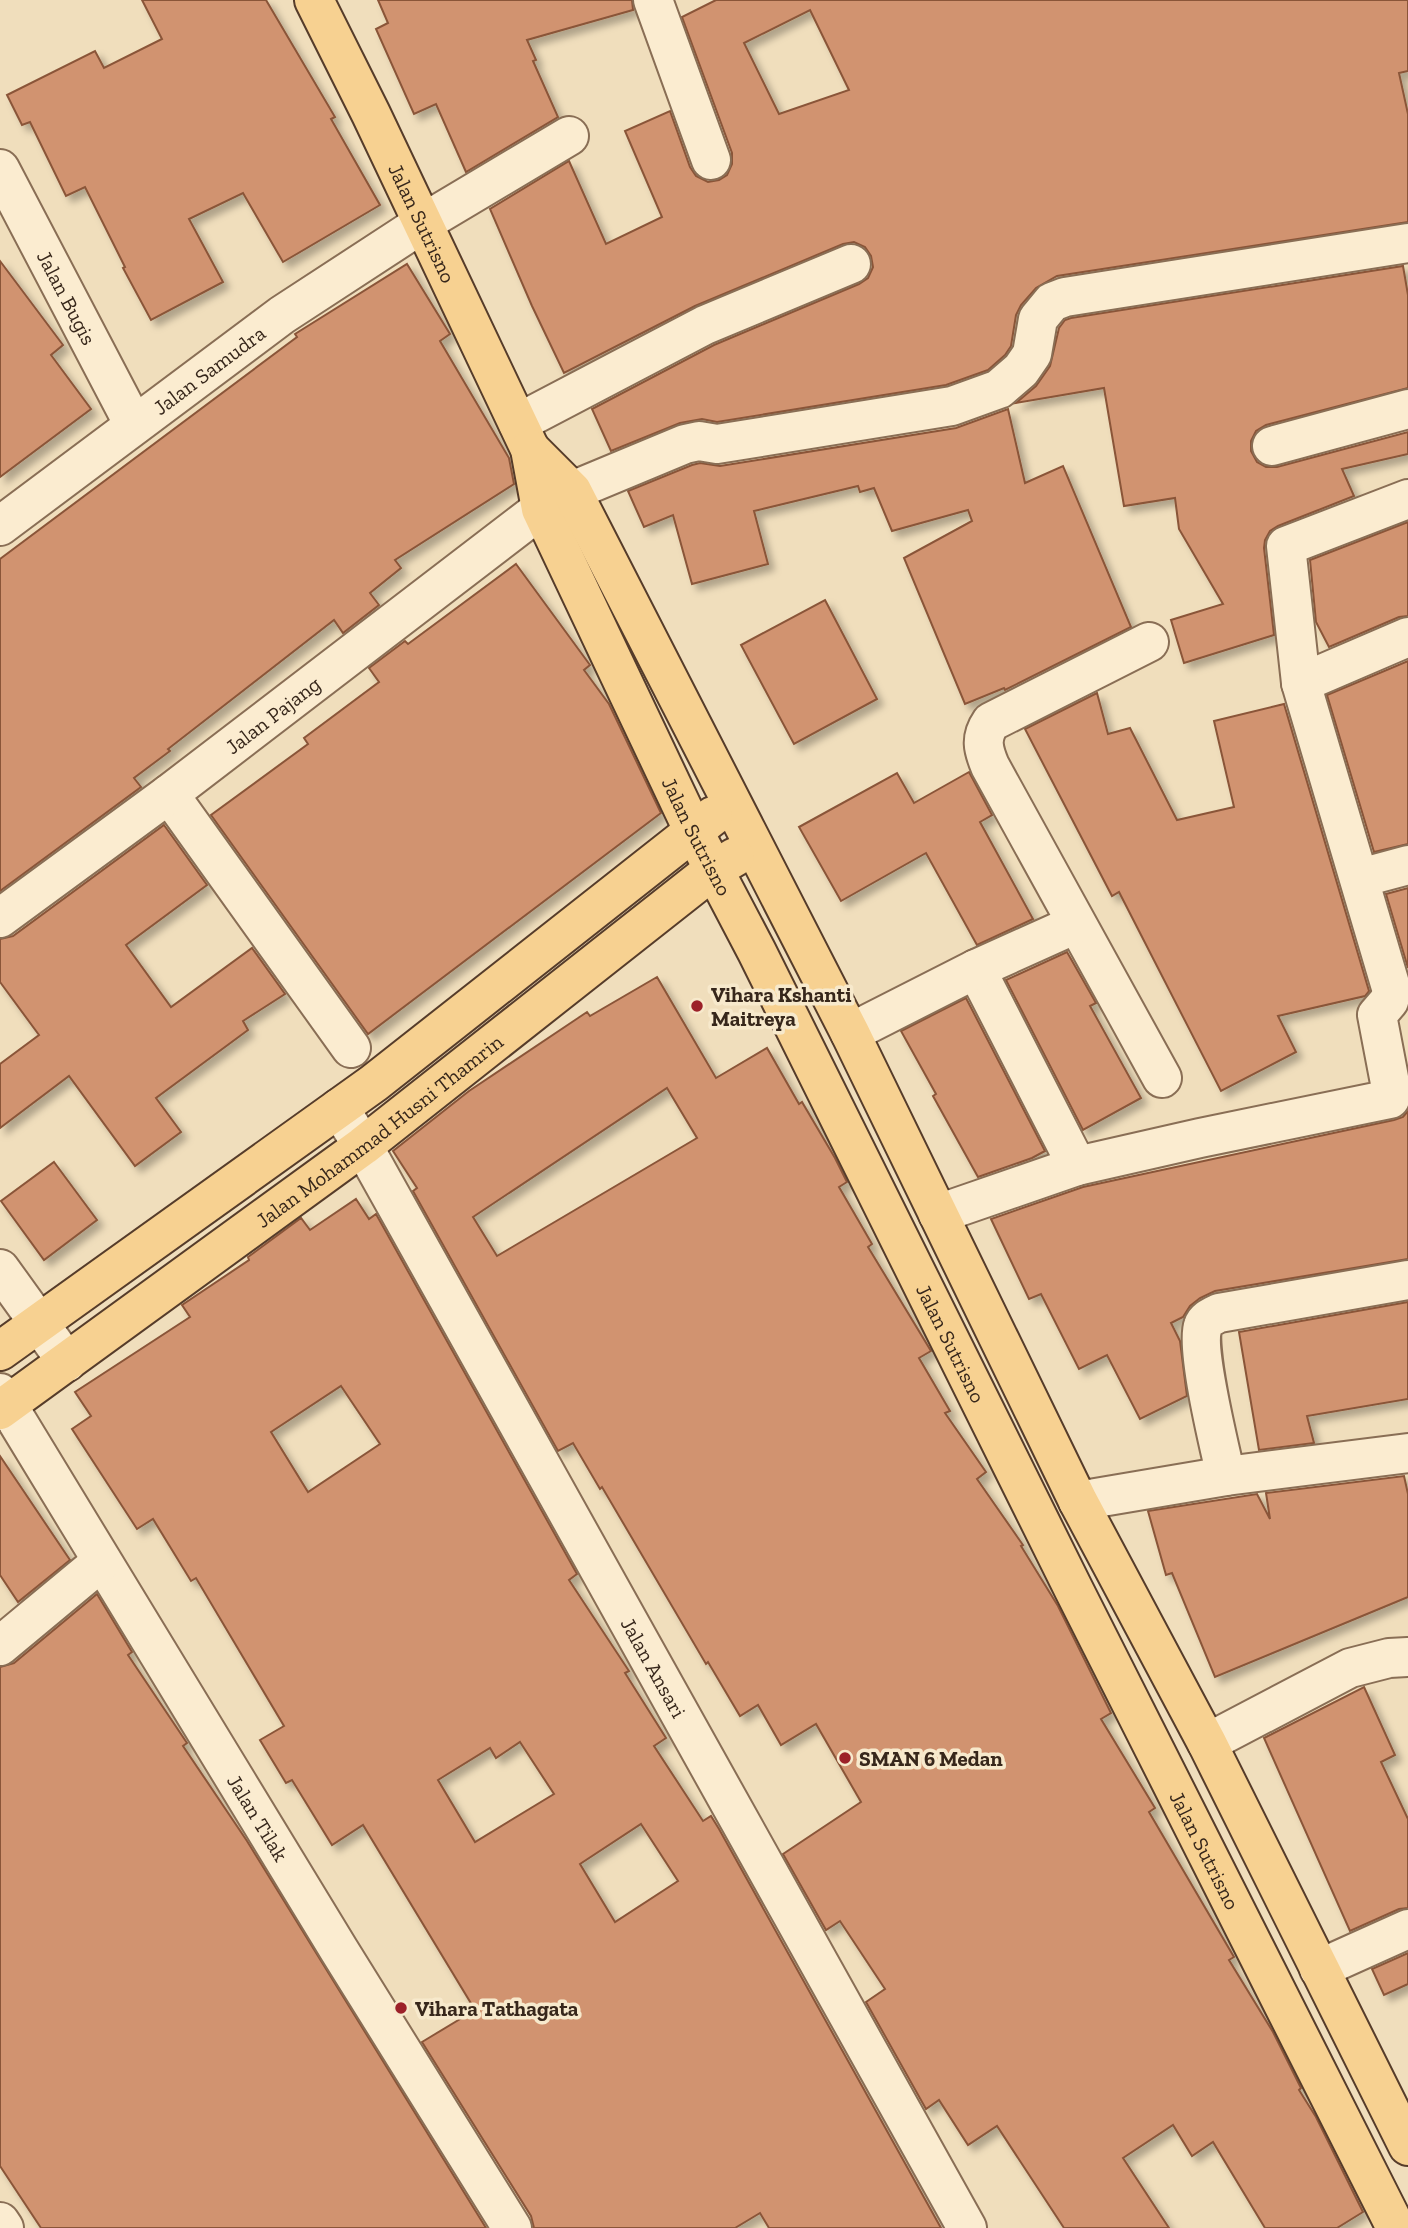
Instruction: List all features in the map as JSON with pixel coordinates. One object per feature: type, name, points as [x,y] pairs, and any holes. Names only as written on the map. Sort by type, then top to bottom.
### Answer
[{"type":"main road","name":"Jalan Sutrisno","points":[[314,0],[556,500],[754,845],[850,1033],[1078,1501],[1207,1743],[1408,2146]]},
{"type":"main road","name":"Jalan Sutrisno","points":[[556,500],[693,830],[757,952],[1073,1590],[1396,2228]]},
{"type":"main road","name":"Jalan Mohammad Husni Thamrin","points":[[0,1351],[339,1108],[731,802]]},
{"type":"main road","name":"Jalan Mohammad Husni Thamrin","points":[[2,1403],[67,1362],[223,1245],[363,1146],[713,870],[754,845]]},
{"type":"street","points":[[653,0],[711,160]]},
{"type":"street","name":"Jalan Samudra","points":[[0,526],[282,315],[423,223],[569,136]]},
{"type":"street","name":"Jalan Bugis","points":[[0,169],[134,425]]},
{"type":"street","name":"Jalan Pajang","points":[[0,918],[169,794],[556,500],[685,444],[699,441],[717,444],[951,406],[999,389],[1021,370],[1032,354],[1038,319],[1052,302],[1066,297],[1408,243]]},
{"type":"street","points":[[524,436],[705,325],[852,264]]},
{"type":"street","points":[[1272,446],[1408,409]]},
{"type":"street","points":[[938,1214],[1077,1167],[1200,1138],[1390,1099],[1390,1083],[1377,1015],[1389,1001],[1392,991],[1301,682],[1286,545],[1408,499]]},
{"type":"street","points":[[1301,682],[1408,637]]},
{"type":"street","points":[[1149,642],[991,722],[985,731],[982,746],[990,766],[1162,1078]]},
{"type":"street","points":[[169,794],[351,1048]]},
{"type":"street","points":[[1360,878],[1408,865]]},
{"type":"street","points":[[850,1033],[976,969],[1076,924]]},
{"type":"street","points":[[976,969],[1077,1167]]},
{"type":"street","name":"Jalan Ansari","points":[[339,1108],[363,1146],[967,2228]]},
{"type":"street","points":[[0,1269],[67,1362]]},
{"type":"street","points":[[1226,1476],[1210,1403],[1203,1348],[1202,1326],[1208,1318],[1219,1313],[1408,1280]]},
{"type":"street","name":"Jalan Tilak","points":[[2,1403],[512,2228]]},
{"type":"street","points":[[1078,1501],[1226,1476],[1408,1453]]},
{"type":"street","points":[[0,1647],[101,1562]]},
{"type":"street","points":[[1207,1743],[1350,1668],[1390,1658],[1408,1657]]},
{"type":"street","points":[[1319,1969],[1408,1929]]},
{"type":"street","points":[[0,2222],[4,2228]]},
{"type":"building","points":[[142,0],[266,0],[335,117],[331,119],[380,205],[283,262],[243,193],[189,219],[223,282],[151,320],[85,187],[66,196],[30,122],[22,125],[7,95],[95,51],[104,68],[162,39]]},
{"type":"building","points":[[378,0],[632,0],[633,10],[527,40],[536,60],[533,61],[558,117],[466,172],[436,104],[414,114],[376,29],[388,23]]},
{"type":"building","points":[[716,0],[1408,0],[1408,71],[1399,73],[1408,114],[1408,222],[1057,276],[1036,288],[1021,305],[1016,315],[1011,346],[988,370],[946,385],[717,422],[702,419],[680,423],[611,451],[592,409],[714,345],[859,284],[868,278],[873,267],[871,256],[865,247],[854,242],[843,244],[695,306],[564,373],[490,209],[569,161],[606,244],[662,217],[625,131],[670,111],[690,167],[696,176],[708,182],[727,175],[732,164],[732,153],[682,17]],"holes":[[[810,10],[849,90],[779,114],[744,43]]]},
{"type":"building","points":[[0,261],[63,345],[51,355],[91,409],[0,477]]},
{"type":"building","points":[[407,264],[450,334],[440,341],[509,458],[514,484],[395,560],[401,568],[370,593],[379,605],[343,633],[334,620],[134,778],[141,787],[0,891],[0,559],[297,337],[295,334]]},
{"type":"building","points":[[1403,266],[1408,295],[1408,388],[1266,425],[1256,431],[1251,441],[1251,451],[1257,462],[1266,467],[1277,467],[1408,432],[1408,454],[1342,469],[1354,496],[1270,531],[1264,548],[1274,635],[1184,663],[1171,620],[1223,604],[1179,529],[1175,498],[1124,506],[1104,388],[1016,403],[1036,386],[1050,366],[1059,328],[1065,320]]},
{"type":"building","points":[[1008,409],[1025,483],[1063,466],[1131,627],[1005,690],[1004,688],[965,704],[904,558],[972,521],[968,510],[892,531],[874,488],[860,492],[858,486],[754,511],[768,564],[692,584],[673,515],[644,527],[628,491],[700,463],[720,466],[956,428]]},
{"type":"building","points":[[1408,522],[1408,616],[1399,617],[1329,647],[1316,622],[1310,560]]},
{"type":"building","points":[[516,564],[590,665],[584,670],[609,704],[661,813],[368,1034],[211,815],[308,744],[304,738],[379,682],[369,668],[405,641],[408,644]]},
{"type":"building","points":[[825,600],[877,699],[794,744],[741,645]]},
{"type":"building","points":[[1408,661],[1408,844],[1374,852],[1327,695]]},
{"type":"building","points":[[1097,693],[1108,734],[1130,728],[1177,820],[1234,807],[1214,721],[1284,704],[1369,991],[1365,996],[1278,1016],[1296,1052],[1221,1091],[1119,892],[1112,896],[1025,729]]},
{"type":"building","points":[[969,772],[992,815],[980,822],[1033,919],[977,945],[926,853],[841,901],[799,827],[897,773],[914,803]]},
{"type":"building","points":[[164,825],[207,885],[126,945],[171,1007],[252,948],[285,994],[243,1021],[248,1030],[156,1098],[181,1132],[135,1166],[69,1076],[0,1128],[0,1064],[39,1035],[0,982],[0,939],[13,936]]},
{"type":"building","points":[[1408,888],[1408,968],[1386,894]]},
{"type":"building","points":[[1067,952],[1096,1003],[1090,1006],[1141,1098],[1083,1130],[1006,980]]},
{"type":"building","points":[[657,977],[716,1078],[767,1048],[799,1104],[802,1102],[847,1182],[839,1187],[872,1244],[868,1247],[931,1351],[919,1358],[950,1411],[945,1413],[986,1472],[977,1479],[1023,1545],[1021,1546],[1058,1606],[1111,1713],[1101,1719],[1155,1808],[1149,1812],[1234,1957],[1229,1960],[1273,2032],[1301,2088],[1299,2090],[1316,2117],[1363,2212],[1337,2228],[1265,2228],[1213,2142],[1192,2156],[1173,2125],[1123,2158],[1169,2228],[1064,2228],[997,2126],[968,2145],[939,2100],[926,2109],[866,2002],[885,1989],[840,1921],[826,1930],[783,1854],[861,1802],[816,1724],[781,1745],[758,1705],[740,1716],[573,1443],[558,1451],[413,1191],[417,1188],[393,1151],[469,1091],[587,1012],[590,1016]],"holes":[[[667,1088],[697,1138],[497,1256],[473,1217]]]},
{"type":"building","points":[[966,998],[1045,1151],[978,1177],[901,1031]]},
{"type":"building","points":[[1408,1111],[1408,1259],[1215,1291],[1200,1298],[1190,1306],[1183,1317],[1171,1323],[1180,1341],[1187,1396],[1140,1419],[1107,1355],[1079,1369],[1041,1294],[1029,1299],[991,1219],[1083,1187],[1394,1120],[1403,1117]]},
{"type":"building","points":[[54,1162],[97,1220],[44,1260],[1,1201]]},
{"type":"building","points":[[356,1199],[369,1219],[376,1214],[577,1574],[569,1580],[629,1671],[625,1673],[666,1738],[654,1746],[703,1821],[711,1816],[719,1829],[941,2228],[769,2228],[760,2213],[735,2228],[534,2228],[531,2216],[422,2042],[475,2010],[363,1825],[332,1845],[292,1780],[286,1783],[260,1740],[284,1726],[196,1578],[191,1581],[153,1519],[137,1529],[72,1429],[91,1416],[75,1392],[190,1317],[182,1305],[249,1260],[248,1257],[301,1218],[310,1230]],"holes":[[[341,1386],[380,1444],[308,1492],[271,1432]],[[520,1742],[554,1794],[475,1842],[438,1780],[490,1748],[496,1758]],[[641,1824],[678,1881],[615,1922],[580,1864]]]},
{"type":"building","points":[[1408,1302],[1408,1399],[1307,1416],[1314,1443],[1259,1450],[1239,1332]]},
{"type":"building","points":[[0,1456],[70,1560],[18,1602],[0,1575]]},
{"type":"building","points":[[1404,1476],[1408,1494],[1408,1597],[1215,1677],[1172,1573],[1166,1575],[1148,1511],[1257,1494],[1270,1519],[1266,1493]]},
{"type":"building","points":[[97,1594],[132,1652],[128,1655],[187,1743],[183,1746],[247,1841],[486,2228],[41,2228],[0,2166],[0,1667],[14,1663]]},
{"type":"building","points":[[1364,1687],[1395,1755],[1381,1762],[1408,1819],[1408,1908],[1399,1909],[1350,1931],[1264,1738]]},
{"type":"building","points":[[1408,1953],[1408,1984],[1384,1995],[1372,1969]]},
{"type":"place","name":"Vihara Kshanti Maitreya","points":[[697,1006]]},
{"type":"place","name":"SMAN 6 Medan","points":[[845,1758]]},
{"type":"place","name":"Vihara Tathagata","points":[[401,2008]]}]
